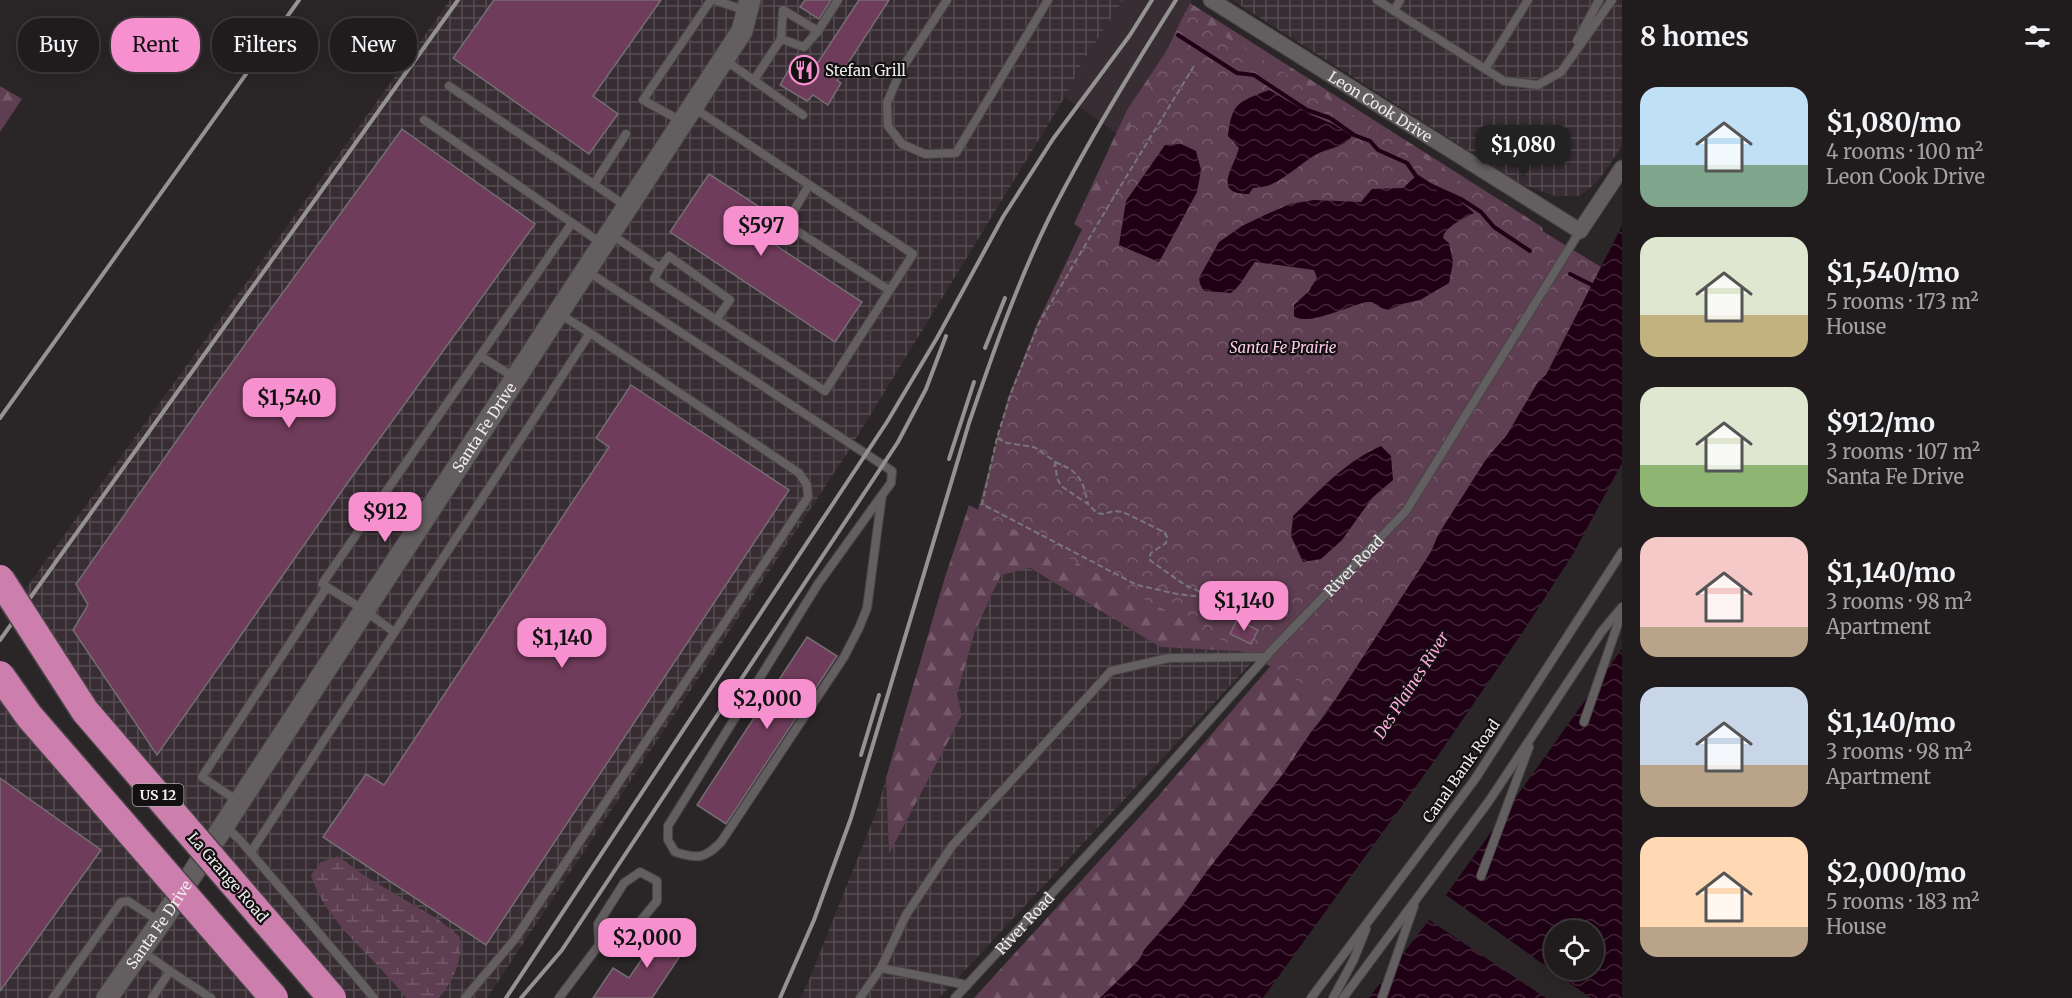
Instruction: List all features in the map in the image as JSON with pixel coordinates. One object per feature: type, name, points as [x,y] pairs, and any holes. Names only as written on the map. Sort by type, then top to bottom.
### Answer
[{"type":"highway","name":"La Grange Road","points":[[0,579],[85,711],[332,998]]},
{"type":"highway","name":"US 12","points":[[0,675],[29,716],[274,998]]},
{"type":"street","name":"Leon Cook Drive","points":[[1211,0],[1580,231]]},
{"type":"street","name":"Santa Fe Drive","points":[[107,998],[224,825],[742,31],[748,6]]},
{"type":"street","name":"River Road","points":[[1580,231],[1622,168]]},
{"type":"lane","points":[[716,320],[730,300],[669,256],[654,279],[716,320],[825,391],[913,254],[809,184],[687,115],[643,100],[712,0],[748,6]]},
{"type":"lane","points":[[754,80],[782,39],[781,0]]},
{"type":"lane","points":[[782,39],[804,47],[818,32],[838,0]]},
{"type":"lane","points":[[947,0],[901,70],[887,103],[888,126],[902,144],[925,154],[956,153],[1048,0]]},
{"type":"lane","points":[[1377,0],[1504,81],[1538,85],[1561,72],[1599,0]]},
{"type":"lane","points":[[1394,11],[1400,0]]},
{"type":"lane","points":[[1485,69],[1528,0]]},
{"type":"lane","points":[[1565,64],[1612,0]]},
{"type":"lane","points":[[783,10],[818,32]]},
{"type":"lane","points":[[723,59],[803,115]]},
{"type":"lane","points":[[449,86],[627,207]]},
{"type":"lane","points":[[423,120],[572,223],[660,268]]},
{"type":"lane","points":[[594,184],[626,134]]},
{"type":"lane","points":[[809,184],[786,224],[889,290]]},
{"type":"lane","points":[[394,632],[322,584],[572,223]]},
{"type":"lane","name":"River Road","points":[[955,998],[1140,798],[1266,657],[1406,511],[1580,231]]},
{"type":"lane","points":[[586,270],[892,471],[891,483],[882,495],[818,584],[668,826],[668,840],[675,852],[698,858],[711,852],[721,842],[844,657],[867,608],[882,495]]},
{"type":"lane","points":[[465,998],[515,939],[808,497],[807,485],[799,473],[558,312]]},
{"type":"lane","points":[[251,852],[590,333]]},
{"type":"lane","points":[[480,356],[515,378]]},
{"type":"lane","name":"Canal Bank Road","points":[[1311,998],[1475,778],[1622,552]]},
{"type":"lane","points":[[239,802],[202,777],[327,587]]},
{"type":"lane","points":[[1343,998],[1489,801],[1602,631],[1622,607]]},
{"type":"lane","points":[[1584,722],[1622,612]]},
{"type":"lane","points":[[860,998],[881,968],[906,915],[952,846],[1111,671],[1168,658],[1266,657]]},
{"type":"lane","points":[[1481,876],[1533,734]]},
{"type":"lane","points":[[224,825],[251,852],[374,998]]},
{"type":"lane","points":[[559,998],[599,945],[598,924],[624,883],[640,872],[657,881],[657,901],[624,941],[599,945]]},
{"type":"lane","points":[[1382,998],[1416,898]]},
{"type":"lane","points":[[54,998],[121,902],[128,901],[160,922]]},
{"type":"lane","points":[[1333,998],[1354,959],[1370,919]]},
{"type":"lane","points":[[141,950],[211,998]]},
{"type":"lane","points":[[881,968],[967,985]]},
{"type":"lane","points":[[152,998],[170,971]]},
{"type":"path","points":[[1055,462],[1057,478],[1061,486],[1093,510],[1100,514],[1123,512],[1164,532],[1167,537],[1166,543],[1151,553],[1149,559],[1185,585],[1207,595],[1204,597],[1177,594],[1137,585],[982,504],[997,438],[1014,385],[1039,323],[1194,66]]},
{"type":"path","points":[[997,438],[1007,443],[1034,447],[1055,462],[1071,469],[1079,476],[1088,504]]},
{"type":"shaded area","points":[[450,0],[1123,0],[1083,61],[1065,97],[844,458],[487,998],[346,998],[91,694],[24,591],[398,72],[417,72],[417,46]]},
{"type":"shaded area","points":[[1123,0],[1192,0],[1169,47],[1127,110],[1116,133],[1065,97],[1083,61]]},
{"type":"shaded area","points":[[1232,0],[1622,0],[1622,146],[1598,181],[1580,196],[1555,196],[1521,184]]},
{"type":"shaded area","points":[[1029,568],[1160,647],[1252,652],[1257,657],[939,998],[800,998],[877,810],[886,778],[889,852],[962,715],[957,695],[975,631],[1001,575]]},
{"type":"shaded area","points":[[0,693],[258,998],[0,998]]},
{"type":"green space","points":[[1190,3],[1542,227],[1546,248],[1082,229],[1074,224],[1127,110],[1169,47]]},
{"type":"green space","name":"Santa Fe Prairie","points":[[1185,12],[1601,267],[1546,375],[1538,382],[1507,435],[1487,458],[1439,534],[1431,552],[1335,701],[978,510],[1008,398],[1036,326]]},
{"type":"green space","points":[[0,86],[22,99],[0,132]]},
{"type":"green space","points":[[969,505],[1252,652],[1160,647],[1030,568],[1001,575],[975,631],[957,695],[962,715],[889,854],[886,778],[945,577]]},
{"type":"green space","points":[[1376,640],[1283,774],[1181,908],[1118,983],[1100,998],[974,998],[1154,801],[1292,641]]},
{"type":"green space","points":[[338,856],[365,876],[439,920],[460,937],[459,962],[449,984],[439,998],[406,998],[352,940],[327,909],[311,875],[321,862]]},
{"type":"water","points":[[1269,90],[1352,136],[1341,145],[1319,153],[1272,184],[1253,188],[1249,194],[1237,193],[1228,185],[1230,171],[1239,148],[1228,136],[1232,116],[1239,104]]},
{"type":"water","points":[[1181,144],[1196,151],[1201,170],[1197,192],[1159,262],[1119,245],[1126,201],[1165,145]]},
{"type":"water","points":[[1415,177],[1459,200],[1474,213],[1456,223],[1444,234],[1443,238],[1449,243],[1453,262],[1449,283],[1420,300],[1389,310],[1367,302],[1318,317],[1300,319],[1294,316],[1294,305],[1308,292],[1317,278],[1314,270],[1255,262],[1231,293],[1204,291],[1200,284],[1199,278],[1219,242],[1242,226],[1290,204],[1314,200],[1361,202],[1372,189],[1403,188]]},
{"type":"water","name":"Des Plaines River","points":[[1622,226],[1622,463],[1573,554],[1522,633],[1437,757],[1263,998],[1100,998],[1140,959],[1144,950],[1181,908],[1326,714],[1431,552],[1438,535],[1487,458],[1507,435],[1538,382],[1546,375]]},
{"type":"water","points":[[1381,446],[1391,456],[1393,480],[1372,498],[1342,540],[1321,559],[1303,562],[1291,536],[1293,516],[1345,468]]},
{"type":"water","points":[[1622,649],[1622,998],[1591,998],[1566,980],[1604,980],[1604,920],[1544,920],[1544,965],[1446,895]]},
{"type":"water","points":[[1429,920],[1546,998],[1369,998]]},
{"type":"building","points":[[494,0],[661,0],[593,96],[618,114],[589,154],[453,58]]},
{"type":"building","points":[[805,0],[831,0],[819,19],[800,7]]},
{"type":"building","points":[[859,0],[889,0],[837,80],[841,83],[828,105],[813,95],[807,101],[780,85],[797,56],[815,67]]},
{"type":"building","points":[[402,129],[535,224],[346,485],[157,755],[73,630],[88,605],[76,584],[220,379]]},
{"type":"building","points":[[709,174],[781,221],[769,241],[862,302],[835,342],[670,232]]},
{"type":"building","points":[[631,385],[789,490],[486,945],[323,837],[366,774],[384,785],[609,447],[596,438]]},
{"type":"building","points":[[1237,620],[1258,630],[1251,644],[1230,634]]},
{"type":"building","points":[[807,637],[837,656],[726,824],[697,805]]},
{"type":"building","points":[[0,778],[101,850],[0,991]]},
{"type":"building","points":[[665,925],[690,941],[652,998],[593,998],[613,968],[629,978]]},
{"type":"waterway","points":[[1178,35],[1237,73],[1254,75],[1307,110],[1330,118],[1354,135],[1370,141],[1378,150],[1407,163],[1416,176],[1481,212],[1494,227],[1530,251]]},
{"type":"waterway","points":[[1570,274],[1596,287]]},
{"type":"railway","points":[[0,418],[299,0]]},
{"type":"railway","points":[[0,640],[458,0]]},
{"type":"railway","points":[[506,998],[887,422],[937,338],[1003,217],[1053,139],[1130,35],[1152,0]]},
{"type":"railway","points":[[780,998],[814,920],[851,818],[969,423],[1016,292],[1050,216],[1079,161],[1176,0]]},
{"type":"railway","points":[[985,348],[1005,298]]},
{"type":"railway","points":[[521,998],[562,950],[898,442],[926,389],[946,336]]},
{"type":"railway","points":[[949,459],[974,382]]},
{"type":"railway","points":[[861,755],[879,695]]},
{"type":"place","name":"Stefan Grill","points":[[804,70]]}]
